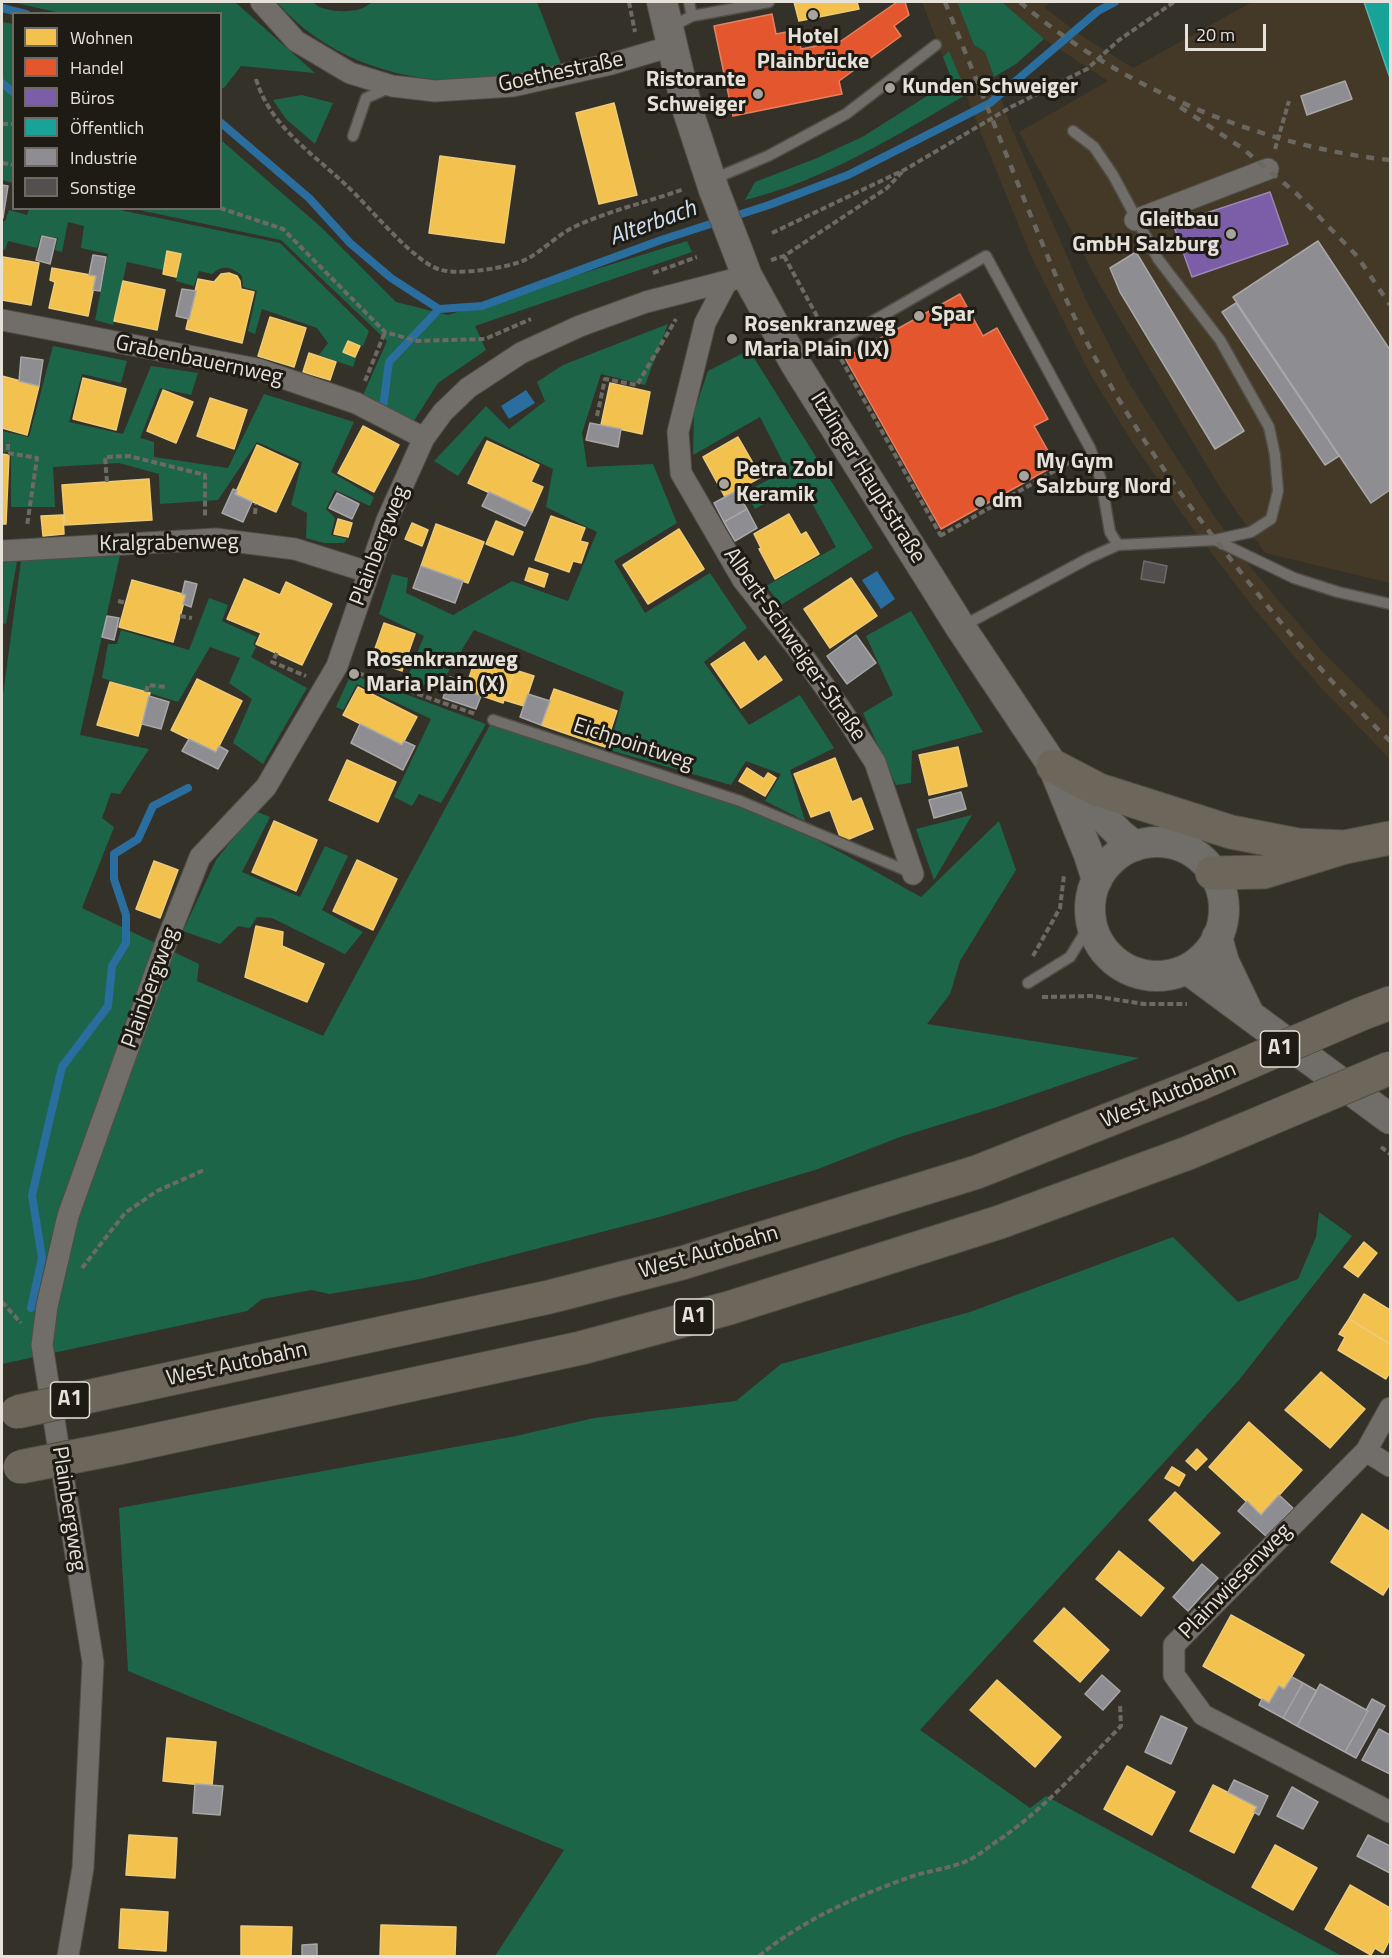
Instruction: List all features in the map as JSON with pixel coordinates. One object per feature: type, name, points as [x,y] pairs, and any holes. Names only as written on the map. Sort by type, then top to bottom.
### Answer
[{"type":"highway","points":[[1053,766],[1099,790],[1231,832],[1298,845],[1346,847]]},
{"type":"highway","points":[[1212,873],[1264,872],[1346,847],[1390,838]]},
{"type":"highway","name":"West Autobahn","points":[[9,1413],[549,1297],[682,1263],[977,1172],[1199,1084],[1376,1009]]},
{"type":"highway","name":"A1","points":[[11,1469],[570,1351],[729,1308],[1000,1222],[1188,1153],[1390,1068]]},
{"type":"main road","name":"Itzlinger Hauptstraße","points":[[673,23],[687,108],[704,186],[744,268],[795,363],[961,627],[1053,766]]},
{"type":"main road","points":[[1053,766],[1121,835],[1135,846]]},
{"type":"main road","points":[[1053,766],[1097,880]]},
{"type":"main road","points":[[1156,842],[1174,844],[1192,852],[1207,864],[1212,873],[1222,896],[1224,912],[1217,938],[1202,959],[1187,969],[1168,976],[1147,976],[1128,970],[1111,958],[1098,942],[1091,923],[1089,905],[1097,880],[1116,855],[1135,846],[1156,842]]},
{"type":"main road","points":[[1217,938],[1224,962],[1250,1015]]},
{"type":"main road","points":[[1187,969],[1390,1119]]},
{"type":"street","name":"Goethestraße","points":[[261,2],[296,41],[350,73],[392,86],[435,92],[513,86],[610,64],[673,23]]},
{"type":"street","points":[[1136,220],[1268,169]]},
{"type":"street","name":"Plainbergweg","points":[[68,1956],[83,1868],[93,1662],[42,1345],[47,1306],[68,1216],[166,943],[200,857],[266,787],[337,666],[387,520],[424,438],[443,412],[468,388],[521,353],[580,326],[744,268]]},
{"type":"street","name":"Albert-Schweiger-Straße","points":[[744,268],[705,322],[678,432],[681,473],[743,580],[798,649],[875,762],[912,874]]},
{"type":"street","name":"Grabenbauernweg","points":[[2,320],[257,369],[356,404],[424,438]]},
{"type":"street","name":"Kralgrabenweg","points":[[2,551],[216,539],[295,549],[368,572]]},
{"type":"street","name":"Plainwiesenweg","points":[[1390,1408],[1366,1451],[1174,1645],[1174,1675],[1203,1715],[1390,1812]]},
{"type":"street","points":[[1366,1451],[1390,1466]]},
{"type":"lane","points":[[673,23],[689,2]]},
{"type":"lane","points":[[673,23],[769,2]]},
{"type":"lane","points":[[704,186],[768,156],[846,114],[936,45]]},
{"type":"lane","points":[[353,136],[366,98],[392,86]]},
{"type":"lane","points":[[961,627],[1089,558],[1118,545],[1215,540],[1251,532],[1271,519],[1278,490],[1275,455],[1269,427],[1221,340],[1158,259],[1113,175],[1094,147],[1073,131]]},
{"type":"lane","points":[[832,344],[986,256],[1090,450],[1101,480],[1110,532],[1118,545]]},
{"type":"lane","points":[[1215,540],[1294,578],[1338,592],[1390,604]]},
{"type":"lane","name":"Eichpointweg","points":[[493,720],[740,801],[912,874]]},
{"type":"lane","points":[[1028,983],[1070,957],[1091,923]]},
{"type":"path","points":[[629,2],[633,23]]},
{"type":"path","points":[[772,233],[906,169],[1011,107],[1087,69],[1119,40],[1174,2]]},
{"type":"path","points":[[256,79],[262,99],[284,128],[348,187],[412,252],[441,270],[475,272],[526,260],[572,227],[605,213],[704,186]]},
{"type":"path","points":[[1268,169],[1289,101]]},
{"type":"path","points":[[744,268],[784,256],[887,188],[906,169]]},
{"type":"path","points":[[222,207],[283,229],[385,332],[417,341],[485,339],[535,317]]},
{"type":"path","points":[[784,256],[832,344]]},
{"type":"path","points":[[597,416],[605,379],[637,385],[678,315]]},
{"type":"path","points":[[356,404],[385,332]]},
{"type":"path","points":[[854,382],[941,536]]},
{"type":"path","points":[[8,444],[8,453],[37,458],[26,532]]},
{"type":"path","points":[[934,540],[1090,450]]},
{"type":"path","points":[[107,482],[105,458],[129,456],[194,472],[205,475],[204,506]]},
{"type":"path","points":[[255,514],[256,504]]},
{"type":"path","points":[[118,601],[126,603]]},
{"type":"path","points":[[180,616],[192,618]]},
{"type":"path","points":[[277,653],[272,663],[326,685]]},
{"type":"path","points":[[337,666],[493,720]]},
{"type":"path","points":[[146,692],[148,685],[166,687]]},
{"type":"path","points":[[47,1306],[90,1260],[125,1213],[157,1191],[204,1170]]},
{"type":"path","points":[[759,1956],[808,1922],[855,1898],[914,1876],[970,1860],[1015,1830],[1052,1797],[1121,1726],[1120,1705]]},
{"type":"shaded area","points":[[922,2],[957,2],[974,45],[985,52],[1010,124],[1086,300],[1129,383],[1212,513],[1251,568],[1321,650],[1390,720],[1390,759],[1322,689],[1256,611],[1190,525],[1132,442],[1090,374],[1031,256],[949,52],[943,57]]},
{"type":"shaded area","points":[[1002,2],[1052,2],[1044,7],[1082,36],[1133,68],[1252,2],[1390,2],[1390,583],[1265,553],[1219,486],[1101,287],[1019,132],[1108,81],[1044,39]]},
{"type":"green space","points":[[12,2],[235,2],[315,73],[241,66],[222,88],[222,12],[56,12]]},
{"type":"green space","points":[[277,2],[313,2],[328,10],[342,11],[360,9],[373,2],[537,2],[561,64],[498,78],[449,80],[421,78],[367,64],[342,53],[318,39],[296,22]]},
{"type":"green space","points":[[957,2],[1002,2],[1044,39],[1016,64],[994,77],[985,52],[974,45]]},
{"type":"green space","points":[[2,22],[12,24],[12,183],[2,180]]},
{"type":"green space","points":[[949,51],[967,94],[887,141],[832,169],[745,200],[755,182],[817,158],[864,136],[952,80],[943,57]]},
{"type":"green space","points":[[302,95],[333,103],[315,144],[286,119],[273,100]]},
{"type":"green space","points":[[222,141],[322,228],[396,302],[448,315],[687,241],[692,252],[475,326],[486,350],[438,383],[410,427],[360,402],[387,341],[281,240],[139,210],[222,210]]},
{"type":"green space","points":[[9,210],[27,215],[29,210],[120,210],[280,243],[369,331],[363,346],[348,341],[343,352],[356,358],[353,367],[319,355],[328,343],[317,328],[262,309],[255,334],[248,331],[257,291],[243,287],[242,276],[235,270],[224,268],[212,274],[199,271],[194,286],[176,281],[181,254],[167,250],[163,270],[127,262],[113,325],[95,320],[108,254],[81,248],[84,226],[68,222],[62,252],[55,250],[58,238],[41,235],[37,248],[8,241],[5,250],[2,249],[2,221],[5,221]]},
{"type":"green space","points":[[668,324],[645,385],[601,374],[582,433],[587,467],[653,464],[677,523],[614,561],[645,613],[710,573],[747,628],[704,662],[749,725],[800,695],[834,748],[790,770],[805,821],[765,801],[781,774],[746,761],[731,785],[609,750],[624,692],[474,630],[437,690],[407,678],[424,636],[379,614],[392,574],[408,578],[406,593],[453,615],[512,581],[568,601],[597,532],[546,507],[553,469],[485,436],[458,476],[434,461],[486,406],[509,429],[545,401],[537,382],[563,365]]},
{"type":"green space","points":[[53,346],[127,361],[121,383],[82,374],[69,422],[123,434],[151,366],[198,373],[191,395],[160,388],[140,438],[154,442],[154,457],[228,468],[264,394],[354,422],[331,472],[374,497],[370,506],[335,490],[326,509],[335,518],[331,535],[347,539],[344,543],[324,543],[306,538],[307,513],[291,505],[302,462],[257,442],[218,500],[160,504],[159,474],[119,463],[53,467],[55,507],[11,507],[11,452],[2,452],[2,431],[29,437]]},
{"type":"green space","points":[[749,350],[873,548],[781,605],[766,586],[836,547],[801,483],[755,509],[745,492],[787,470],[760,417],[693,455],[694,412],[708,371]]},
{"type":"green space","points":[[120,555],[80,735],[149,749],[120,794],[111,793],[102,818],[114,827],[82,908],[199,964],[197,981],[323,1036],[490,725],[664,780],[767,817],[826,844],[921,897],[999,821],[1016,870],[960,961],[950,994],[927,1024],[1139,1058],[1000,1106],[900,1137],[818,1169],[663,1216],[420,1279],[329,1294],[312,1290],[262,1299],[247,1311],[2,1364],[2,702],[21,561]]},
{"type":"green space","points":[[17,561],[6,624],[2,623],[2,563]]},
{"type":"green space","points":[[209,598],[228,605],[222,621],[257,637],[253,644],[256,647],[251,657],[307,688],[263,764],[233,743],[252,699],[229,683],[240,658],[210,647],[178,702],[102,678],[108,644],[117,644],[121,630],[189,650]]},
{"type":"green space","points":[[911,611],[983,732],[912,751],[911,783],[896,785],[863,713],[893,695],[866,636]]},
{"type":"green space","points":[[351,674],[486,724],[441,803],[419,794],[412,806],[394,797],[431,719],[357,684],[343,710],[336,707]]},
{"type":"green space","points":[[255,811],[270,817],[242,872],[300,897],[325,846],[348,856],[322,910],[363,932],[345,954],[272,918],[257,917],[250,928],[238,926],[220,944],[183,931],[216,860]]},
{"type":"green space","points":[[972,815],[934,880],[916,829]]},
{"type":"green space","points":[[1319,1212],[1352,1236],[1239,1380],[920,1730],[1030,1808],[1046,1796],[1342,1956],[495,1956],[564,1850],[128,1671],[119,1508],[516,1436],[594,1418],[736,1401],[781,1364],[970,1312],[1173,1237],[1238,1302],[1298,1279],[1316,1237]]},
{"type":"water","points":[[526,390],[535,403],[509,419],[501,406]]},
{"type":"water","points":[[877,571],[895,599],[881,609],[862,580]]},
{"type":"building: Wohnen","name":"Hotel Plainbrücke","points":[[794,2],[857,2],[859,9],[799,21]]},
{"type":"building: Wohnen","points":[[614,103],[637,195],[599,204],[576,113]]},
{"type":"building: Wohnen","points":[[440,156],[515,166],[504,243],[429,233]]},
{"type":"building: Wohnen","points":[[167,251],[181,254],[176,277],[163,274]]},
{"type":"building: Wohnen","points":[[3,257],[39,263],[31,305],[2,300]]},
{"type":"building: Wohnen","points":[[52,268],[96,276],[88,316],[49,308],[55,282],[50,280]]},
{"type":"building: Wohnen","points":[[229,273],[237,276],[241,289],[254,292],[242,343],[186,329],[198,279],[214,282],[221,274]]},
{"type":"building: Wohnen","points":[[123,281],[165,290],[157,330],[114,321]]},
{"type":"building: Wohnen","points":[[270,317],[306,328],[294,367],[258,356]]},
{"type":"building: Wohnen","points":[[348,341],[360,346],[355,357],[343,352]]},
{"type":"building: Wohnen","points":[[309,353],[336,362],[330,380],[303,372]]},
{"type":"building: Wohnen","points":[[2,376],[39,386],[27,435],[2,428]]},
{"type":"building: Wohnen","points":[[83,378],[126,389],[116,430],[73,419]]},
{"type":"building: Wohnen","points":[[610,383],[650,392],[642,434],[601,425]]},
{"type":"building: Wohnen","points":[[163,390],[193,402],[176,443],[147,431]]},
{"type":"building: Wohnen","points":[[210,398],[247,410],[234,449],[197,436]]},
{"type":"building: Wohnen","points":[[363,426],[399,445],[374,492],[338,473]]},
{"type":"building: Wohnen","points":[[738,437],[761,477],[725,497],[703,457]]},
{"type":"building: Wohnen","points":[[487,441],[539,465],[531,482],[543,487],[532,512],[468,483]]},
{"type":"building: Wohnen","points":[[257,445],[298,464],[276,512],[235,494]]},
{"type":"building: Wohnen","points":[[2,454],[9,455],[6,524],[2,524]]},
{"type":"building: Wohnen","points":[[149,479],[152,520],[65,525],[62,485]]},
{"type":"building: Wohnen","points":[[789,514],[801,535],[806,532],[819,554],[775,579],[759,549],[761,548],[754,534]]},
{"type":"building: Wohnen","points":[[63,515],[64,534],[43,536],[41,516]]},
{"type":"building: Wohnen","points":[[551,516],[585,528],[580,541],[588,543],[581,563],[573,561],[569,572],[535,560]]},
{"type":"building: Wohnen","points":[[338,519],[352,523],[348,537],[334,534]]},
{"type":"building: Wohnen","points":[[496,521],[523,532],[513,555],[486,544]]},
{"type":"building: Wohnen","points":[[412,523],[428,530],[422,546],[405,539]]},
{"type":"building: Wohnen","points":[[436,524],[484,542],[468,583],[421,566]]},
{"type":"building: Wohnen","points":[[679,529],[704,569],[648,604],[623,565]]},
{"type":"building: Wohnen","points":[[529,568],[548,574],[544,587],[525,580]]},
{"type":"building: Wohnen","points":[[851,578],[877,616],[830,648],[804,609]]},
{"type":"building: Wohnen","points":[[244,579],[280,595],[286,582],[332,604],[302,665],[256,644],[261,633],[227,619]]},
{"type":"building: Wohnen","points":[[132,580],[186,595],[173,642],[119,627]]},
{"type":"building: Wohnen","points":[[384,623],[415,634],[402,671],[371,660]]},
{"type":"building: Wohnen","points":[[744,642],[758,662],[765,656],[782,680],[741,708],[711,664]]},
{"type":"building: Wohnen","points":[[477,654],[516,667],[503,703],[465,690]]},
{"type":"building: Wohnen","points":[[515,670],[534,676],[524,706],[504,700]]},
{"type":"building: Wohnen","points":[[197,679],[242,701],[216,752],[171,730]]},
{"type":"building: Wohnen","points":[[110,682],[150,693],[138,736],[97,725]]},
{"type":"building: Wohnen","points":[[358,687],[417,717],[402,745],[343,715]]},
{"type":"building: Wohnen","points":[[554,689],[617,711],[605,747],[541,725]]},
{"type":"building: Wohnen","points":[[958,747],[967,786],[929,795],[919,755]]},
{"type":"building: Wohnen","points":[[835,758],[852,802],[861,798],[873,829],[842,842],[830,810],[811,817],[794,774]]},
{"type":"building: Wohnen","points":[[347,760],[396,782],[378,822],[329,800]]},
{"type":"building: Wohnen","points":[[747,768],[764,779],[768,773],[776,778],[765,796],[739,781]]},
{"type":"building: Wohnen","points":[[274,821],[317,840],[296,891],[252,872]]},
{"type":"building: Wohnen","points":[[357,860],[397,879],[373,930],[333,911]]},
{"type":"building: Wohnen","points":[[154,861],[178,870],[160,918],[136,909]]},
{"type":"building: Wohnen","points":[[256,926],[283,932],[282,946],[324,964],[307,1002],[245,977]]},
{"type":"building: Wohnen","points":[[1364,1242],[1377,1253],[1358,1277],[1344,1267]]},
{"type":"building: Wohnen","points":[[1364,1294],[1390,1310],[1390,1344],[1349,1319]]},
{"type":"building: Wohnen","points":[[1349,1319],[1390,1344],[1390,1372],[1386,1379],[1338,1350],[1345,1337],[1339,1334]]},
{"type":"building: Wohnen","points":[[1321,1372],[1365,1409],[1330,1448],[1285,1410]]},
{"type":"building: Wohnen","points":[[1249,1422],[1302,1470],[1261,1515],[1209,1467]]},
{"type":"building: Wohnen","points":[[1197,1449],[1207,1459],[1196,1470],[1186,1461]]},
{"type":"building: Wohnen","points":[[1172,1467],[1185,1475],[1179,1486],[1165,1478]]},
{"type":"building: Wohnen","points":[[1175,1492],[1220,1533],[1193,1561],[1149,1520]]},
{"type":"building: Wohnen","points":[[1362,1514],[1390,1532],[1390,1584],[1383,1595],[1331,1562]]},
{"type":"building: Wohnen","points":[[1119,1551],[1164,1588],[1141,1616],[1096,1579]]},
{"type":"building: Wohnen","points":[[1064,1608],[1109,1650],[1080,1682],[1034,1641]]},
{"type":"building: Wohnen","points":[[1231,1615],[1304,1655],[1284,1689],[1279,1686],[1269,1703],[1203,1666]]},
{"type":"building: Wohnen","points":[[997,1680],[1061,1737],[1035,1767],[970,1710]]},
{"type":"building: Wohnen","points":[[167,1738],[216,1742],[212,1786],[163,1781]]},
{"type":"building: Wohnen","points":[[1127,1766],[1175,1792],[1152,1835],[1104,1809]]},
{"type":"building: Wohnen","points":[[1213,1785],[1257,1807],[1234,1853],[1190,1831]]},
{"type":"building: Wohnen","points":[[129,1835],[177,1838],[175,1878],[126,1875]]},
{"type":"building: Wohnen","points":[[1275,1845],[1317,1868],[1293,1910],[1252,1887]]},
{"type":"building: Wohnen","points":[[1350,1885],[1390,1908],[1390,1939],[1383,1953],[1375,1948],[1371,1955],[1325,1929]]},
{"type":"building: Wohnen","points":[[121,1909],[168,1912],[166,1951],[119,1948]]},
{"type":"building: Wohnen","points":[[381,1925],[456,1927],[455,1956],[380,1956]]},
{"type":"building: Wohnen","points":[[241,1926],[292,1927],[291,1956],[241,1956]]},
{"type":"building: Handel","points":[[897,2],[905,2],[909,15],[894,26],[901,36],[839,81],[842,94],[733,116],[714,26],[772,14],[776,34],[797,30],[801,49],[841,41]]},
{"type":"building: Handel","points":[[960,294],[983,336],[997,328],[1048,419],[1034,426],[1056,465],[941,529],[845,358]]},
{"type":"building: Büros","name":"Gleitbau GmbH Salzburg","points":[[1270,192],[1288,244],[1192,277],[1173,224]]},
{"type":"building: Öffentlich","points":[[1364,2],[1390,2],[1390,78]]},
{"type":"building: Industrie","points":[[1345,81],[1352,99],[1307,115],[1301,96]]},
{"type":"building: Industrie","points":[[2,185],[8,186],[3,218],[2,218]]},
{"type":"building: Industrie","points":[[42,236],[56,239],[50,264],[36,260]]},
{"type":"building: Industrie","points":[[1318,241],[1390,350],[1390,490],[1371,503],[1233,297]]},
{"type":"building: Industrie","points":[[1136,252],[1244,431],[1215,449],[1120,292],[1110,268]]},
{"type":"building: Industrie","points":[[93,255],[106,257],[100,291],[93,290],[96,276],[89,275]]},
{"type":"building: Industrie","points":[[182,289],[196,291],[189,319],[176,316]]},
{"type":"building: Industrie","points":[[1236,303],[1339,456],[1325,465],[1222,312]]},
{"type":"building: Industrie","points":[[21,357],[43,360],[39,386],[19,381]]},
{"type":"building: Industrie","points":[[590,423],[621,429],[618,447],[586,440]]},
{"type":"building: Industrie","points":[[233,489],[237,491],[235,494],[252,502],[243,522],[222,513]]},
{"type":"building: Industrie","points":[[736,491],[747,509],[724,522],[714,503]]},
{"type":"building: Industrie","points":[[489,492],[532,512],[525,526],[482,506]]},
{"type":"building: Industrie","points":[[337,493],[359,504],[352,519],[329,508]]},
{"type":"building: Industrie","points":[[747,509],[757,528],[735,541],[724,522]]},
{"type":"building: Industrie","points":[[421,566],[463,581],[455,603],[413,588]]},
{"type":"building: Industrie","points":[[185,581],[197,584],[191,607],[183,604],[186,595],[182,594]]},
{"type":"building: Industrie","points":[[107,616],[119,618],[114,640],[102,637]]},
{"type":"building: Industrie","points":[[856,635],[876,663],[847,684],[827,656]]},
{"type":"building: Industrie","points":[[450,677],[467,683],[465,690],[481,696],[476,709],[443,698]]},
{"type":"building: Industrie","points":[[528,694],[550,701],[541,725],[520,717]]},
{"type":"building: Industrie","points":[[149,696],[169,702],[161,729],[142,724]]},
{"type":"building: Industrie","points":[[360,724],[402,745],[404,741],[415,746],[403,770],[351,743]]},
{"type":"building: Industrie","points":[[189,739],[216,752],[219,746],[228,751],[218,769],[182,751]]},
{"type":"building: Industrie","points":[[961,792],[966,809],[934,818],[929,800]]},
{"type":"building: Industrie","points":[[1279,1495],[1293,1508],[1267,1537],[1238,1511],[1247,1501],[1261,1515]]},
{"type":"building: Industrie","points":[[1202,1564],[1218,1578],[1188,1611],[1173,1597]]},
{"type":"building: Industrie","points":[[1102,1675],[1120,1691],[1103,1710],[1085,1694]]},
{"type":"building: Industrie","points":[[1292,1677],[1303,1683],[1283,1718],[1259,1705],[1262,1699],[1269,1703],[1279,1686],[1284,1689]]},
{"type":"building: Industrie","points":[[1303,1683],[1317,1691],[1297,1726],[1283,1718]]},
{"type":"building: Industrie","points":[[1320,1684],[1368,1711],[1345,1752],[1297,1726]]},
{"type":"building: Industrie","points":[[1372,1699],[1385,1706],[1356,1758],[1345,1752],[1368,1711],[1366,1710]]},
{"type":"building: Industrie","points":[[1161,1716],[1187,1728],[1171,1764],[1145,1752]]},
{"type":"building: Industrie","points":[[1379,1729],[1390,1735],[1390,1774],[1362,1760]]},
{"type":"building: Industrie","points":[[1234,1780],[1268,1796],[1259,1815],[1254,1812],[1257,1807],[1228,1792]]},
{"type":"building: Industrie","points":[[195,1784],[223,1786],[220,1815],[193,1813]]},
{"type":"building: Industrie","points":[[1292,1787],[1318,1802],[1303,1829],[1277,1816]]},
{"type":"building: Industrie","points":[[1368,1835],[1390,1846],[1390,1873],[1357,1856]]},
{"type":"building: Industrie","points":[[317,1944],[317,1956],[302,1956],[302,1945]]},
{"type":"building: Sonstige","points":[[1144,561],[1167,566],[1164,583],[1141,579]]},
{"type":"waterway","name":"Alterbach","points":[[222,124],[309,198],[350,243],[391,278],[439,309],[482,306],[661,240],[769,205],[848,175],[990,103],[1098,11],[1115,2]]},
{"type":"waterway","name":"Alterbach","points":[[2,8],[18,12]]},
{"type":"waterway","name":"Alterbach","points":[[2,83],[12,91]]},
{"type":"waterway","points":[[383,407],[389,362],[439,309]]},
{"type":"waterway","points":[[31,1308],[42,1258],[32,1195],[62,1067],[108,1006],[112,966],[126,943],[126,915],[114,879],[114,854],[138,839],[153,806],[188,788]]},
{"type":"railway","points":[[945,2],[1059,284],[1077,323],[1113,389],[1147,444],[1184,497],[1260,597],[1332,681],[1390,741]]},
{"type":"railway","points":[[1020,2],[1058,32],[1101,60],[1193,108],[1292,142],[1341,153],[1390,160]]},
{"type":"railway","points":[[1180,107],[1242,148],[1297,194],[1357,256],[1390,305]]},
{"type":"place","name":"Hotel Plainbrücke","points":[[813,15]]},
{"type":"place","name":"Kunden Schweiger","points":[[890,88]]},
{"type":"place","name":"Ristorante Schweiger","points":[[758,94]]},
{"type":"place","name":"Gleitbau GmbH Salzburg","points":[[1231,234]]},
{"type":"place","name":"Spar","points":[[919,316]]},
{"type":"place","name":"Rosenkranzweg Maria Plain (IX)","points":[[732,339]]},
{"type":"place","name":"My Gym Salzburg Nord","points":[[1024,476]]},
{"type":"place","name":"Petra Zobl Keramik","points":[[724,484]]},
{"type":"place","name":"dm","points":[[980,502]]},
{"type":"place","name":"Rosenkranzweg Maria Plain (X)","points":[[354,674]]}]
